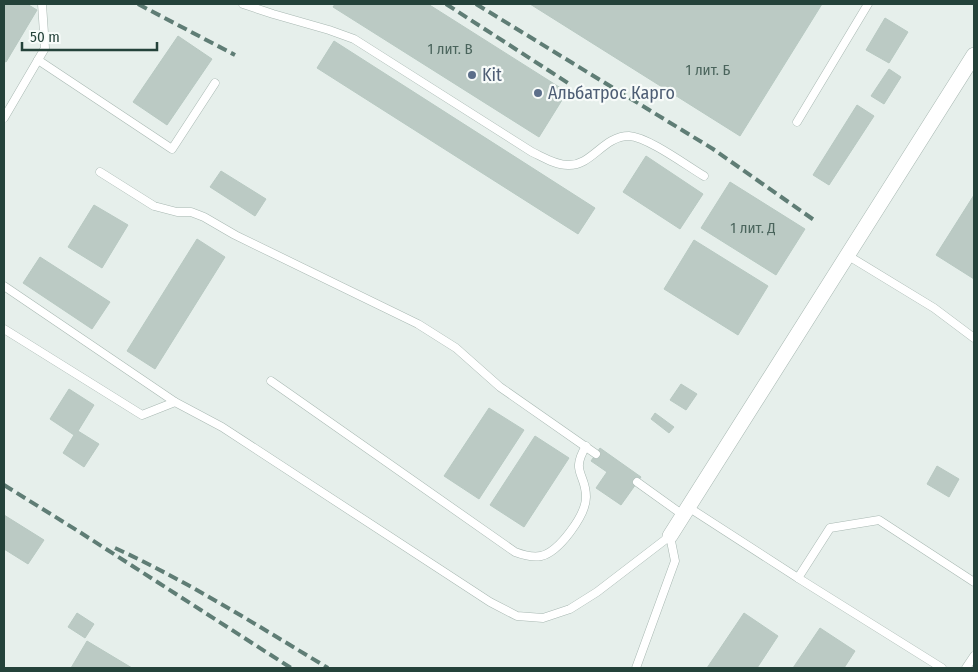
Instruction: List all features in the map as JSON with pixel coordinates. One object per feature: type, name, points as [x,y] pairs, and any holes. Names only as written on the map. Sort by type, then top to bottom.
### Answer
[{"type":"street","points":[[670,536],[974,54]]},
{"type":"lane","points":[[4,118],[45,48],[42,4]]},
{"type":"lane","points":[[243,4],[354,39],[532,152],[552,161],[569,166],[584,161],[612,139],[630,136],[650,143],[704,176]]},
{"type":"lane","points":[[797,122],[868,4]]},
{"type":"lane","points":[[38,60],[172,149],[215,83]]},
{"type":"lane","points":[[100,172],[154,206],[177,212],[191,212],[204,217],[235,235],[418,324],[456,348],[500,387],[596,454]]},
{"type":"lane","points":[[847,256],[934,308],[974,338]]},
{"type":"lane","points":[[4,286],[175,402],[222,426],[490,602],[517,616],[543,618],[570,609],[597,592],[670,536],[675,561],[636,668]]},
{"type":"lane","points":[[4,330],[142,415],[175,402]]},
{"type":"lane","points":[[271,381],[515,552],[528,556],[541,556],[553,550],[564,541],[583,510],[586,498],[577,465],[586,446]]},
{"type":"lane","points":[[637,482],[798,578],[942,668]]},
{"type":"lane","points":[[798,578],[830,528],[879,520],[974,582]]},
{"type":"lane","points":[[966,668],[974,656]]},
{"type":"building","points":[[4,4],[27,4],[37,10],[6,62],[4,61]]},
{"type":"building","points":[[335,4],[428,4],[567,92],[539,137],[333,7]]},
{"type":"building","points":[[530,4],[822,4],[740,136]]},
{"type":"building","points":[[885,18],[908,32],[889,63],[866,50]]},
{"type":"building","points":[[178,36],[212,59],[167,125],[133,102]]},
{"type":"building","points":[[334,41],[595,208],[578,234],[317,68]]},
{"type":"building","points":[[889,69],[901,77],[884,104],[871,96]]},
{"type":"building","points":[[857,105],[874,116],[829,185],[813,175]]},
{"type":"building","points":[[646,156],[703,194],[680,229],[623,192]]},
{"type":"building","points":[[221,171],[266,199],[255,216],[210,187]]},
{"type":"building","points":[[730,182],[805,229],[776,275],[701,228]]},
{"type":"building","points":[[974,195],[974,279],[936,255]]},
{"type":"building","points":[[94,205],[128,225],[102,268],[68,247]]},
{"type":"building","points":[[197,239],[225,257],[155,369],[127,351]]},
{"type":"building","points":[[694,240],[768,286],[738,335],[664,289]]},
{"type":"building","points":[[40,257],[110,302],[92,329],[23,283]]},
{"type":"building","points":[[681,384],[697,394],[686,410],[670,400]]},
{"type":"building","points":[[69,389],[94,405],[78,431],[99,444],[84,467],[63,453],[74,435],[50,419]]},
{"type":"building","points":[[489,408],[524,430],[479,499],[444,476]]},
{"type":"building","points":[[655,413],[674,427],[669,433],[651,419]]},
{"type":"building","points":[[535,436],[569,458],[524,527],[490,505]]},
{"type":"building","points":[[600,448],[641,477],[621,505],[596,488],[607,472],[591,461]]},
{"type":"building","points":[[937,466],[959,479],[949,497],[927,484]]},
{"type":"building","points":[[4,515],[44,540],[28,564],[4,549]]},
{"type":"building","points":[[77,613],[94,624],[85,638],[68,627]]},
{"type":"building","points":[[744,613],[778,636],[757,668],[707,668]]},
{"type":"building","points":[[820,628],[855,651],[844,668],[793,668]]},
{"type":"building","points":[[87,641],[132,668],[71,668]]},
{"type":"railway","points":[[138,4],[235,55]]},
{"type":"railway","points":[[446,4],[568,83]]},
{"type":"railway","points":[[476,4],[713,149],[814,220]]},
{"type":"railway","points":[[4,485],[291,668]]},
{"type":"railway","points":[[115,548],[196,590],[328,668]]},
{"type":"place","name":"Kit","points":[[472,75]]},
{"type":"place","name":"Альбатрос Карго","points":[[538,93]]}]
